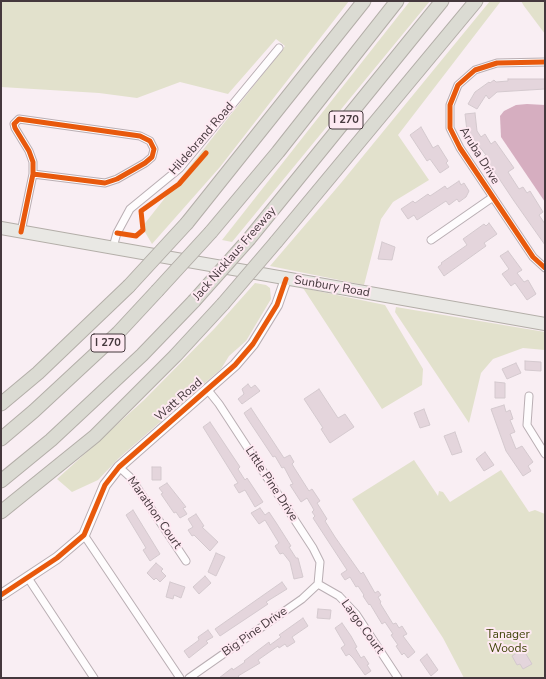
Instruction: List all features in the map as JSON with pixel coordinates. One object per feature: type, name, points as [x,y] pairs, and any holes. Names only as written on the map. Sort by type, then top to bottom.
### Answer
[{"type":"highway","points":[[1,404],[38,373],[129,286],[187,223],[364,1]]},
{"type":"highway","name":"I 270","points":[[1,439],[34,412],[118,333],[211,232],[278,152],[396,1]]},
{"type":"highway","name":"Jack Nicklaus Freeway","points":[[1,481],[61,430],[142,355],[194,301],[250,239],[442,1]]},
{"type":"highway","points":[[1,512],[95,436],[175,356],[223,304],[276,242],[476,1]]},
{"type":"main road","name":"Sunbury Road","points":[[1,228],[545,324]]},
{"type":"street","name":"Hildebrand Road","points":[[113,247],[117,234],[130,209],[180,168],[279,48]]},
{"type":"street","name":"Aruba Drive","points":[[545,62],[497,63],[475,70],[458,85],[450,105],[450,128],[460,148],[533,257],[545,268]]},
{"type":"street","points":[[22,232],[33,174],[33,162],[29,151],[15,128],[14,124],[19,119],[140,136],[150,141],[154,149],[152,157],[145,164],[123,176],[105,183],[33,174]]},
{"type":"street","points":[[431,240],[493,197]]},
{"type":"street","name":"Watt Road","points":[[84,535],[105,484],[119,467],[235,365],[253,344],[277,305],[286,279]]},
{"type":"street","name":"Little Pine Drive","points":[[207,389],[223,410],[313,548],[320,562],[318,584]]},
{"type":"street","points":[[529,396],[527,424],[545,454]]},
{"type":"street","name":"Marathon Court","points":[[119,467],[130,477],[186,561]]},
{"type":"street","points":[[1,595],[57,558],[84,535],[180,678]]},
{"type":"street","points":[[28,578],[94,678]]},
{"type":"street","name":"Big Pine Drive","points":[[189,678],[302,599],[318,584]]},
{"type":"street","name":"Largo Court","points":[[318,584],[339,596],[356,614],[398,678]]},
{"type":"green space","points":[[1,1],[349,1],[220,167],[152,244],[142,227],[285,46],[276,39],[228,94],[180,82],[137,98],[99,93],[1,87]]},
{"type":"green space","points":[[410,1],[430,1],[232,242],[222,240]]},
{"type":"green space","points":[[490,1],[501,1],[398,135],[429,180],[393,202],[381,219],[364,285],[270,266],[341,183]]},
{"type":"green space","points":[[521,1],[545,1],[545,34],[524,6]]},
{"type":"green space","points":[[255,283],[266,285],[270,288],[271,299],[246,341],[229,356],[221,369],[119,458],[98,480],[72,492],[57,479],[144,400],[215,328]]},
{"type":"green space","points":[[303,288],[385,305],[423,369],[422,385],[382,409]]},
{"type":"green space","points":[[396,307],[545,332],[545,350],[523,348],[493,359],[481,373],[469,423],[395,312]]},
{"type":"green space","name":"Tanager Woods","points":[[414,460],[438,496],[439,491],[443,492],[450,502],[501,470],[529,512],[535,510],[545,514],[545,678],[464,678],[443,638],[352,499]]},
{"type":"shaded area","points":[[516,105],[545,105],[545,202],[501,137],[500,116],[504,111]]},
{"type":"building","points":[[508,79],[545,79],[545,89],[497,92],[489,99],[486,95],[477,109],[468,104],[475,92],[489,82],[490,83],[494,80],[496,82],[508,81]]},
{"type":"building","points":[[475,113],[477,131],[481,137],[485,134],[491,144],[495,141],[514,168],[508,172],[519,189],[523,187],[527,193],[530,191],[543,212],[539,215],[545,224],[545,245],[484,156],[486,155],[467,131],[465,114]]},
{"type":"building","points":[[421,127],[433,148],[438,145],[448,161],[446,163],[449,167],[440,173],[430,159],[427,161],[410,135]]},
{"type":"building","points":[[459,181],[461,185],[464,183],[469,191],[466,197],[459,202],[457,199],[449,205],[446,201],[417,220],[414,215],[408,219],[401,209],[413,201],[415,203],[428,194],[430,196],[445,186],[447,189]]},
{"type":"building","points":[[489,223],[497,234],[484,243],[486,246],[444,276],[438,267],[442,264],[441,263],[467,245],[463,239],[484,224],[486,226]]},
{"type":"building","points":[[382,242],[395,247],[392,260],[378,259]]},
{"type":"building","points":[[508,251],[522,270],[517,273],[524,282],[528,280],[536,294],[527,300],[515,283],[511,286],[502,274],[509,269],[500,256]]},
{"type":"building","points":[[525,361],[541,362],[541,371],[525,370]]},
{"type":"building","points":[[516,363],[521,373],[507,379],[502,369]]},
{"type":"building","points":[[495,382],[505,383],[505,398],[495,398]]},
{"type":"building","points":[[248,384],[251,388],[255,385],[260,391],[242,404],[238,399],[244,394],[242,389]]},
{"type":"building","points":[[319,389],[338,418],[345,414],[354,427],[330,443],[321,429],[323,428],[304,399]]},
{"type":"building","points":[[504,405],[506,412],[510,410],[513,419],[510,420],[515,432],[510,434],[516,449],[522,446],[533,462],[528,466],[531,471],[523,476],[506,451],[491,409]]},
{"type":"building","points":[[251,408],[284,458],[290,455],[294,462],[292,464],[309,491],[312,489],[320,501],[317,503],[327,519],[325,521],[335,537],[361,574],[363,572],[375,593],[378,591],[381,595],[378,597],[381,602],[380,603],[393,624],[396,623],[399,628],[402,626],[407,634],[403,636],[415,652],[408,658],[404,653],[402,655],[396,646],[398,645],[391,635],[393,634],[385,622],[382,624],[358,586],[356,587],[350,577],[345,580],[341,574],[347,570],[313,518],[315,516],[312,512],[314,510],[307,498],[301,502],[290,485],[293,484],[284,467],[282,468],[275,456],[273,457],[244,413]]},
{"type":"building","points":[[424,409],[430,425],[420,428],[414,413]]},
{"type":"building","points":[[210,422],[240,467],[238,469],[245,480],[247,478],[263,502],[255,507],[245,490],[239,493],[234,485],[238,483],[203,427]]},
{"type":"building","points":[[455,432],[462,452],[452,455],[444,436]]},
{"type":"building","points":[[485,452],[494,465],[484,471],[476,459]]},
{"type":"building","points":[[152,467],[161,467],[161,480],[152,480]]},
{"type":"building","points":[[167,483],[186,507],[183,508],[187,514],[180,518],[176,512],[174,513],[161,494],[163,493],[159,488]]},
{"type":"building","points":[[260,508],[265,515],[269,512],[291,546],[289,547],[296,558],[298,558],[303,577],[294,579],[290,562],[283,553],[280,554],[275,546],[279,543],[265,520],[259,524],[251,513]]},
{"type":"building","points":[[133,510],[160,554],[150,561],[143,550],[146,548],[126,515]]},
{"type":"building","points":[[196,514],[204,526],[202,527],[218,542],[210,551],[194,535],[192,536],[188,530],[193,527],[188,519]]},
{"type":"building","points":[[216,553],[225,557],[216,576],[208,572]]},
{"type":"building","points":[[156,563],[163,569],[161,571],[166,576],[160,582],[156,578],[154,580],[147,573]]},
{"type":"building","points":[[205,576],[211,583],[199,594],[193,587]]},
{"type":"building","points":[[170,582],[185,587],[181,598],[174,595],[173,599],[166,597]]},
{"type":"building","points":[[282,582],[287,589],[266,602],[268,604],[220,636],[215,629]]},
{"type":"building","points":[[318,609],[331,610],[330,619],[317,618]]},
{"type":"building","points":[[303,618],[308,626],[292,637],[295,642],[287,647],[285,644],[279,648],[278,646],[258,660],[260,663],[238,676],[240,678],[219,678],[232,668],[233,670],[245,662],[244,661],[269,642],[270,645],[281,637],[279,635]]},
{"type":"building","points":[[342,623],[357,647],[355,648],[361,658],[364,656],[369,664],[367,665],[371,671],[365,675],[353,658],[349,654],[346,656],[341,648],[345,645],[335,628]]},
{"type":"building","points":[[208,630],[213,637],[206,641],[208,643],[189,658],[184,651],[199,640],[198,637]]},
{"type":"building","points":[[523,649],[532,664],[523,669],[520,664],[517,665],[512,656]]},
{"type":"building","points":[[427,654],[438,670],[431,676],[420,660]]},
{"type":"cycle path","points":[[545,62],[497,63],[475,70],[458,85],[450,105],[450,128],[460,148],[533,257],[545,268]]},
{"type":"cycle path","points":[[21,232],[33,174],[33,162],[29,151],[15,128],[14,124],[19,119],[140,136],[150,141],[154,149],[152,157],[145,163],[117,179],[105,183],[33,174]]},
{"type":"cycle path","points":[[117,233],[136,236],[143,230],[141,211],[179,184],[206,153]]},
{"type":"cycle path","points":[[1,595],[57,558],[84,535],[105,485],[119,467],[235,365],[253,344],[277,305],[286,279]]}]
